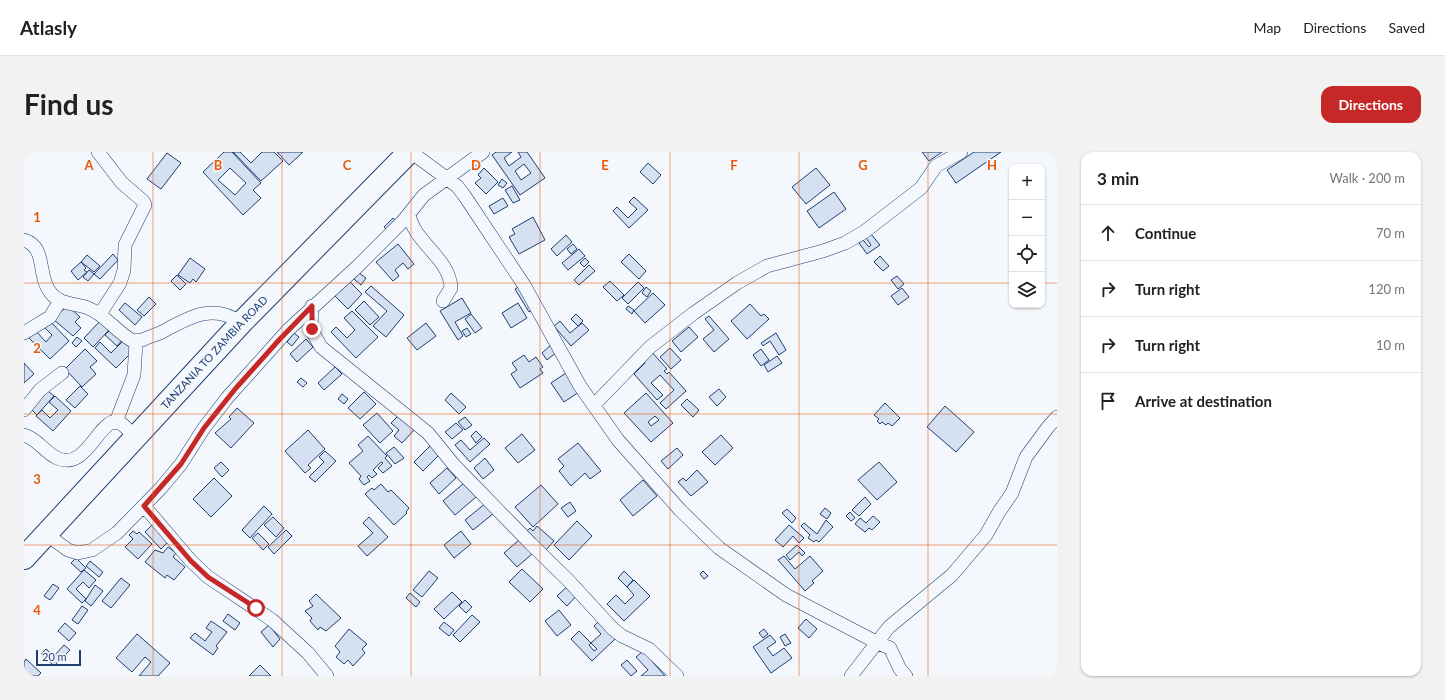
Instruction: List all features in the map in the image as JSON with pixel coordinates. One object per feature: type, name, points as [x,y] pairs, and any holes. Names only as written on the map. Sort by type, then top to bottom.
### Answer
[{"type":"highway","name":"TANZANIA TO ZAMBIA ROAD","points":[[24,558],[241,323],[410,152]]},
{"type":"street","points":[[98,152],[122,183],[143,201],[144,205],[144,210],[129,233],[125,245],[124,270],[120,283],[100,314]]},
{"type":"street","points":[[410,152],[446,178],[464,194],[524,285],[580,386],[618,440],[699,530],[720,548],[786,595],[890,648],[900,669],[906,676]]},
{"type":"street","points":[[46,534],[68,550],[78,552],[88,551],[102,544],[117,533],[144,506],[181,464],[204,428],[236,388],[279,340],[312,306],[357,267],[409,214],[424,195],[483,152]]},
{"type":"street","points":[[594,404],[650,347],[694,313],[737,283],[767,266],[823,251],[845,243],[864,232],[921,188],[936,166],[961,152]]},
{"type":"street","points":[[409,214],[415,229],[449,275],[451,288],[443,301]]},
{"type":"street","points":[[24,240],[35,247],[39,253],[42,278],[50,293],[60,301],[82,306],[100,314],[126,336],[136,342]]},
{"type":"street","points":[[24,333],[50,317],[60,301]]},
{"type":"street","points":[[312,306],[312,329],[321,347],[428,433],[454,465],[568,580],[613,629],[622,636],[649,649],[677,676]]},
{"type":"street","points":[[136,342],[163,331],[199,313],[228,315],[241,323]]},
{"type":"street","points":[[116,422],[134,375],[136,342]]},
{"type":"street","points":[[24,410],[40,390],[62,373]]},
{"type":"street","points":[[851,676],[889,627],[952,575],[986,535],[1012,493],[1026,457],[1057,417]]},
{"type":"street","points":[[116,422],[136,437]]},
{"type":"street","points":[[24,435],[37,442],[55,457],[72,458],[84,453],[109,424],[116,422]]},
{"type":"street","points":[[144,506],[191,561],[208,577],[272,620],[308,653],[327,676]]},
{"type":"building","points":[[224,152],[232,152],[261,183],[253,190],[261,198],[243,215],[203,172]],"holes":[[[230,168],[246,183],[235,195],[218,180]]]},
{"type":"building","points":[[233,152],[240,152],[251,163],[262,152],[274,152],[283,161],[261,181]]},
{"type":"building","points":[[277,152],[303,152],[289,165]]},
{"type":"building","points":[[496,152],[512,152],[504,158],[509,166],[521,157],[518,152],[527,152],[545,178],[520,195],[492,155]],"holes":[[[524,164],[531,173],[521,180],[515,171]]]},
{"type":"building","points":[[922,152],[942,152],[929,161]]},
{"type":"building","points":[[974,152],[1001,152],[956,183],[947,170]]},
{"type":"building","points":[[167,153],[181,163],[161,189],[147,179]]},
{"type":"building","points":[[648,163],[661,175],[653,184],[640,172]]},
{"type":"building","points":[[484,168],[498,182],[486,194],[475,183],[481,178],[478,175]]},
{"type":"building","points":[[816,168],[830,185],[806,204],[792,187]]},
{"type":"building","points":[[502,179],[507,183],[503,188],[498,185]]},
{"type":"building","points":[[512,186],[520,200],[513,203],[505,190]]},
{"type":"building","points":[[834,192],[846,209],[819,228],[807,211]]},
{"type":"building","points":[[634,197],[648,210],[629,228],[613,211],[617,207],[628,218],[637,209],[629,202]]},
{"type":"building","points":[[503,198],[508,206],[494,214],[489,206]]},
{"type":"building","points":[[533,217],[545,240],[519,254],[509,237],[515,234],[512,229]]},
{"type":"building","points":[[393,218],[399,224],[390,233],[384,227]]},
{"type":"building","points":[[871,234],[880,245],[867,254],[859,243],[863,240],[869,247],[871,245],[866,238]]},
{"type":"building","points":[[566,235],[572,242],[557,256],[551,249]]},
{"type":"building","points":[[398,244],[414,264],[408,269],[403,263],[395,270],[399,276],[393,281],[376,262]]},
{"type":"building","points":[[573,244],[577,249],[571,254],[567,249]]},
{"type":"building","points":[[579,249],[585,256],[568,270],[562,263]]},
{"type":"building","points":[[113,254],[118,260],[100,279],[94,274]]},
{"type":"building","points":[[629,254],[646,271],[639,279],[621,262]]},
{"type":"building","points":[[87,255],[100,266],[94,272],[81,262]]},
{"type":"building","points":[[880,256],[889,266],[883,271],[874,262]]},
{"type":"building","points":[[190,258],[205,269],[196,282],[193,279],[190,283],[178,275]]},
{"type":"building","points":[[585,258],[589,262],[584,267],[580,263]]},
{"type":"building","points":[[81,262],[86,268],[84,270],[87,272],[78,280],[71,271]]},
{"type":"building","points":[[589,265],[595,271],[579,285],[574,280]]},
{"type":"building","points":[[89,270],[94,274],[88,281],[83,277]]},
{"type":"building","points":[[359,273],[366,278],[361,285],[354,279]]},
{"type":"building","points":[[177,275],[186,284],[180,290],[171,281]]},
{"type":"building","points":[[897,276],[904,284],[898,289],[891,280]]},
{"type":"building","points":[[348,280],[362,294],[348,309],[334,295]]},
{"type":"building","points":[[610,281],[624,295],[617,301],[603,287]]},
{"type":"building","points":[[638,282],[644,288],[628,304],[622,298]]},
{"type":"building","points":[[522,285],[536,308],[529,312],[515,289]]},
{"type":"building","points":[[371,286],[404,315],[386,337],[373,326],[387,311],[365,292]]},
{"type":"building","points":[[646,287],[651,291],[647,297],[642,293]]},
{"type":"building","points":[[902,288],[909,297],[898,305],[891,296]]},
{"type":"building","points":[[653,293],[665,305],[645,323],[634,311]]},
{"type":"building","points":[[149,297],[156,304],[144,316],[137,310]]},
{"type":"building","points":[[462,298],[471,313],[455,322],[463,336],[458,340],[440,311]]},
{"type":"building","points":[[364,301],[379,317],[370,325],[355,310]]},
{"type":"building","points":[[125,303],[142,317],[135,325],[119,310]]},
{"type":"building","points":[[518,303],[527,318],[511,328],[502,313]]},
{"type":"building","points":[[750,304],[761,316],[764,314],[769,319],[747,339],[731,321]]},
{"type":"building","points":[[67,305],[80,317],[75,322],[81,328],[73,336],[54,320]]},
{"type":"building","points":[[628,306],[634,310],[632,314],[626,309]]},
{"type":"building","points":[[352,311],[378,337],[356,358],[331,332],[336,327],[347,338],[355,330],[344,318]]},
{"type":"building","points":[[471,314],[482,328],[475,333],[465,319]]},
{"type":"building","points":[[576,314],[583,321],[578,326],[571,319]]},
{"type":"building","points":[[709,316],[729,339],[714,352],[703,339],[714,330],[705,319]]},
{"type":"building","points":[[48,319],[69,341],[50,359],[29,338],[36,331],[46,342],[52,335],[42,325]]},
{"type":"building","points":[[101,320],[110,329],[93,347],[84,338]]},
{"type":"building","points":[[560,321],[570,333],[582,323],[589,330],[571,346],[554,326]]},
{"type":"building","points":[[426,323],[436,336],[417,350],[407,338]]},
{"type":"building","points":[[689,327],[698,337],[681,352],[672,341]]},
{"type":"building","points":[[112,328],[123,339],[117,346],[105,335]]},
{"type":"building","points":[[467,328],[471,334],[466,337],[462,331]]},
{"type":"building","points":[[294,333],[299,337],[292,346],[287,342]]},
{"type":"building","points":[[776,333],[786,350],[779,355],[770,341],[763,346],[761,343]]},
{"type":"building","points":[[77,337],[82,341],[76,347],[72,343]]},
{"type":"building","points":[[306,339],[313,347],[297,362],[290,354]]},
{"type":"building","points":[[124,340],[134,350],[116,368],[95,348],[100,342],[111,353]]},
{"type":"building","points":[[552,344],[558,351],[547,360],[542,353]]},
{"type":"building","points":[[670,348],[681,360],[671,369],[660,357]]},
{"type":"building","points":[[85,349],[97,361],[90,367],[96,374],[82,387],[65,369]]},
{"type":"building","points":[[761,349],[769,360],[761,366],[753,355]]},
{"type":"building","points":[[651,351],[667,369],[664,371],[667,374],[669,372],[686,391],[666,409],[660,403],[674,390],[660,375],[651,383],[663,395],[657,400],[634,374],[645,363],[642,359]]},
{"type":"building","points":[[524,355],[529,362],[536,357],[543,367],[540,369],[543,373],[520,388],[511,374],[517,370],[512,363]]},
{"type":"building","points":[[777,356],[782,363],[768,372],[764,365]]},
{"type":"building","points":[[24,363],[34,374],[24,383]]},
{"type":"building","points":[[335,367],[342,374],[324,390],[318,383]]},
{"type":"building","points":[[566,373],[579,392],[564,402],[551,383]]},
{"type":"building","points":[[301,378],[307,383],[303,387],[297,382]]},
{"type":"building","points":[[80,386],[88,394],[75,408],[66,400]]},
{"type":"building","points":[[719,389],[726,397],[717,406],[709,397]]},
{"type":"building","points":[[47,390],[54,396],[37,415],[30,408]]},
{"type":"building","points":[[364,392],[376,404],[360,419],[348,408]]},
{"type":"building","points":[[451,393],[466,407],[459,414],[445,400]]},
{"type":"building","points":[[646,393],[673,423],[651,442],[624,413]],"holes":[[[655,416],[659,420],[651,426],[648,422]]]},
{"type":"building","points":[[342,394],[348,399],[344,404],[338,399]]},
{"type":"building","points":[[55,396],[71,411],[53,431],[36,416],[42,410],[50,418],[58,410],[49,402]]},
{"type":"building","points":[[687,399],[699,410],[693,417],[681,405]]},
{"type":"building","points":[[885,403],[900,418],[892,426],[888,423],[886,425],[882,422],[880,424],[877,421],[879,419],[874,415]]},
{"type":"building","points":[[945,406],[974,432],[956,452],[927,427]]},
{"type":"building","points":[[237,408],[254,423],[231,448],[215,433],[231,419],[229,417]]},
{"type":"building","points":[[377,413],[393,431],[380,443],[363,425]]},
{"type":"building","points":[[400,414],[416,428],[402,443],[394,436],[399,430],[391,423]]},
{"type":"building","points":[[465,417],[472,425],[465,430],[458,422]]},
{"type":"building","points":[[456,423],[463,430],[452,439],[445,432]]},
{"type":"building","points":[[308,430],[325,449],[308,465],[311,468],[305,473],[285,451]]},
{"type":"building","points":[[476,431],[482,437],[476,443],[471,436]]},
{"type":"building","points":[[522,434],[535,450],[518,463],[505,448]]},
{"type":"building","points":[[721,435],[733,448],[715,465],[702,452]]},
{"type":"building","points":[[368,436],[387,456],[385,458],[392,466],[383,473],[378,468],[383,463],[381,462],[373,470],[377,474],[372,478],[369,475],[367,477],[370,481],[364,485],[359,479],[361,476],[349,463],[363,451],[358,445]]},
{"type":"building","points":[[484,438],[490,444],[470,462],[455,445],[461,440],[470,450]]},
{"type":"building","points":[[578,443],[601,471],[590,479],[585,473],[571,486],[559,471],[564,466],[558,459]]},
{"type":"building","points":[[430,446],[439,455],[423,471],[414,462]]},
{"type":"building","points":[[394,447],[404,458],[395,464],[386,453]]},
{"type":"building","points":[[677,448],[683,455],[668,469],[661,461]]},
{"type":"building","points":[[325,451],[336,461],[315,482],[309,477],[324,462],[319,457]]},
{"type":"building","points":[[485,458],[494,470],[483,479],[474,468]]},
{"type":"building","points":[[221,462],[229,470],[222,477],[214,468]]},
{"type":"building","points":[[879,462],[897,482],[877,500],[858,480]]},
{"type":"building","points":[[447,468],[456,478],[439,494],[430,483]]},
{"type":"building","points":[[697,470],[708,482],[691,496],[678,482],[683,478],[686,481]]},
{"type":"building","points":[[214,478],[232,496],[211,517],[193,499]]},
{"type":"building","points":[[643,480],[657,496],[633,516],[620,500]]},
{"type":"building","points":[[464,483],[476,497],[455,515],[443,501]]},
{"type":"building","points":[[381,484],[388,492],[391,490],[409,508],[406,512],[407,513],[394,525],[365,494],[372,488],[374,490]]},
{"type":"building","points":[[541,485],[558,504],[533,527],[515,507]]},
{"type":"building","points":[[865,497],[871,504],[859,516],[852,510]]},
{"type":"building","points":[[570,502],[576,511],[568,517],[561,508]]},
{"type":"building","points":[[486,503],[494,513],[473,530],[465,520]]},
{"type":"building","points":[[264,506],[272,514],[250,538],[242,530]]},
{"type":"building","points":[[825,508],[831,513],[827,519],[820,514]]},
{"type":"building","points":[[787,509],[796,518],[792,523],[782,513]]},
{"type":"building","points":[[850,512],[855,518],[851,521],[846,516]]},
{"type":"building","points":[[873,516],[880,522],[872,530],[869,528],[865,532],[855,524],[860,518],[866,523]]},
{"type":"building","points":[[273,517],[284,528],[276,537],[264,525]]},
{"type":"building","points":[[369,517],[388,537],[367,556],[358,546],[373,533],[363,523]]},
{"type":"building","points":[[826,520],[833,527],[819,542],[816,540],[814,542],[808,538],[810,535],[801,526],[804,523],[817,534]]},
{"type":"building","points":[[577,521],[592,536],[569,560],[554,545]]},
{"type":"building","points":[[153,524],[169,541],[161,549],[145,532]]},
{"type":"building","points":[[789,525],[804,538],[799,543],[793,536],[783,547],[775,540]]},
{"type":"building","points":[[537,526],[554,541],[546,550],[526,532],[530,528],[533,531]]},
{"type":"building","points":[[286,530],[292,536],[274,554],[268,547]]},
{"type":"building","points":[[133,531],[137,534],[139,532],[152,544],[138,559],[125,547],[133,539],[129,535]]},
{"type":"building","points":[[461,531],[471,544],[454,558],[444,545]]},
{"type":"building","points":[[258,533],[269,544],[263,550],[252,538]]},
{"type":"building","points":[[519,540],[532,554],[517,567],[504,553]]},
{"type":"building","points":[[797,545],[805,553],[802,556],[799,552],[790,560],[786,555]]},
{"type":"building","points":[[168,547],[176,553],[173,557],[185,567],[174,580],[167,575],[165,578],[145,562],[155,550],[163,553]]},
{"type":"building","points":[[784,556],[795,569],[810,556],[823,571],[812,581],[814,583],[805,591],[778,560]]},
{"type":"building","points":[[76,558],[86,568],[81,572],[71,563]]},
{"type":"building","points":[[90,561],[103,572],[99,577],[86,566]]},
{"type":"building","points":[[522,569],[543,589],[530,602],[509,582]]},
{"type":"building","points":[[84,570],[96,580],[89,588],[83,582],[76,589],[86,599],[82,603],[67,589]]},
{"type":"building","points":[[429,571],[438,578],[422,597],[413,590]]},
{"type":"building","points":[[624,571],[633,580],[627,587],[618,578]]},
{"type":"building","points":[[703,571],[708,576],[704,579],[700,574]]},
{"type":"building","points":[[121,578],[130,585],[111,608],[102,601]]},
{"type":"building","points":[[634,580],[650,596],[624,621],[607,604],[616,595],[625,604],[634,595],[627,587]]},
{"type":"building","points":[[571,583],[580,592],[567,606],[557,596]]},
{"type":"building","points":[[53,584],[59,588],[50,600],[44,596]]},
{"type":"building","points":[[95,585],[103,591],[91,606],[85,601]]},
{"type":"building","points":[[452,592],[462,602],[444,619],[434,609]]},
{"type":"building","points":[[410,593],[420,602],[416,607],[406,598]]},
{"type":"building","points":[[316,594],[341,618],[326,631],[320,627],[318,630],[310,621],[312,618],[305,611],[313,606],[309,601]]},
{"type":"building","points":[[465,600],[472,607],[466,613],[459,606]]},
{"type":"building","points":[[82,606],[88,610],[78,624],[72,620]]},
{"type":"building","points":[[559,610],[571,625],[557,636],[545,621]]},
{"type":"building","points":[[228,614],[240,623],[235,630],[223,621]]},
{"type":"building","points":[[472,615],[480,622],[460,642],[453,635]]},
{"type":"building","points":[[806,619],[817,629],[809,638],[798,628]]},
{"type":"building","points":[[211,621],[227,632],[216,646],[218,648],[213,655],[190,638],[195,633],[205,641],[212,632],[206,628]]},
{"type":"building","points":[[444,622],[454,630],[449,636],[439,628]]},
{"type":"building","points":[[598,622],[615,639],[592,661],[571,639],[579,631],[591,643],[601,634],[594,626]],"holes":[[[591,643],[597,649],[594,651],[589,645]]]},
{"type":"building","points":[[65,623],[76,633],[69,641],[58,631]]},
{"type":"building","points":[[269,625],[280,639],[273,647],[261,632]]},
{"type":"building","points":[[349,629],[367,644],[362,649],[365,653],[353,666],[348,660],[344,664],[336,657],[340,652],[335,646]]},
{"type":"building","points":[[764,629],[768,634],[763,638],[759,633]]},
{"type":"building","points":[[137,634],[170,663],[158,676],[139,676],[151,662],[145,657],[132,672],[116,658]]},
{"type":"building","points":[[785,634],[791,643],[785,646],[780,637]]},
{"type":"building","points":[[770,635],[776,642],[767,648],[773,656],[784,648],[792,658],[771,673],[753,647]]},
{"type":"building","points":[[64,645],[70,650],[54,666],[41,654],[46,649],[54,656]]},
{"type":"building","points":[[643,651],[665,676],[641,676],[648,670],[636,657]]},
{"type":"building","points":[[26,659],[41,673],[38,676],[24,676],[24,662]]},
{"type":"building","points":[[627,660],[637,671],[631,676],[621,665]]},
{"type":"building","points":[[260,665],[271,676],[249,676]]},
{"type":"route","points":[[256,608],[208,577],[191,561],[144,506],[181,464],[204,428],[227,398],[288,330],[312,306],[312,329]]}]
